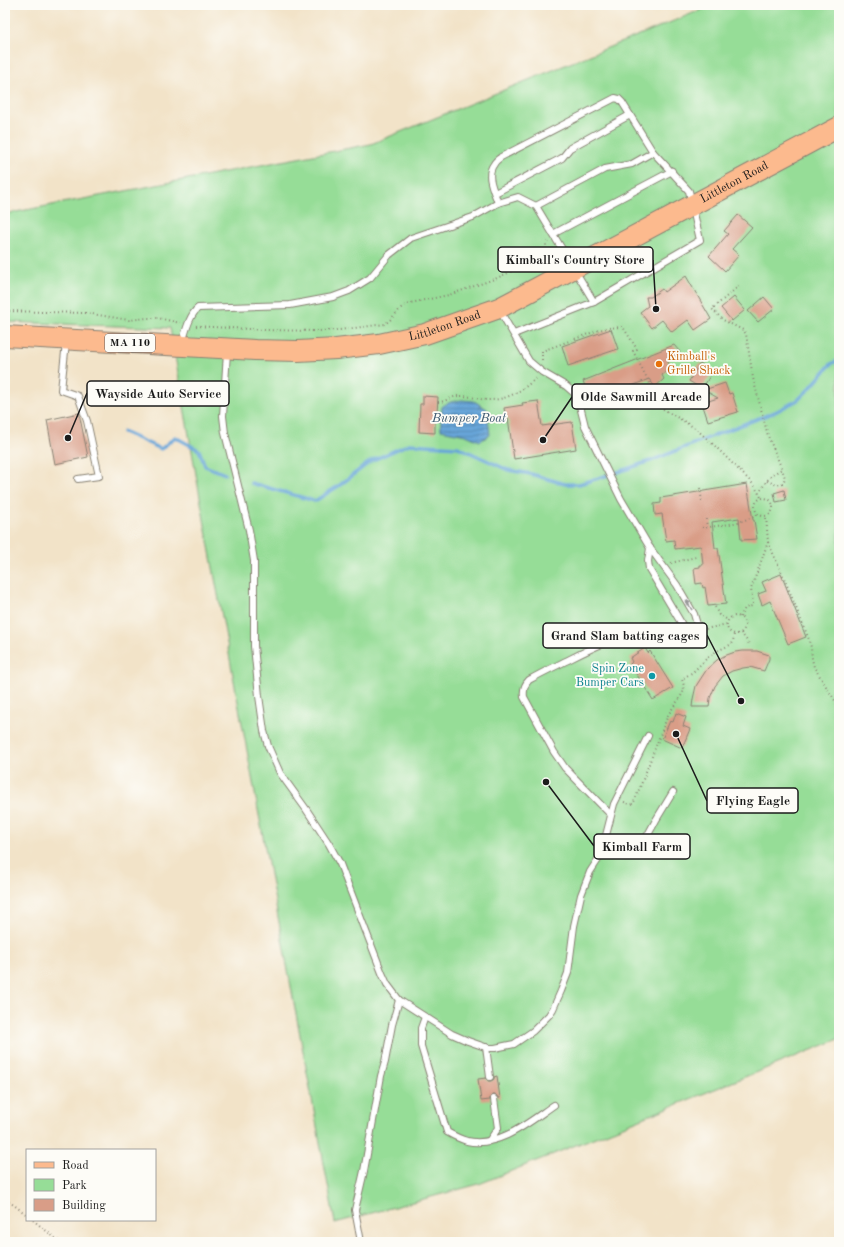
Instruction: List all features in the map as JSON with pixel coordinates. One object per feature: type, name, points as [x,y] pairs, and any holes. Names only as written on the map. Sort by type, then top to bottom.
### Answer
[{"type":"main road","name":"Littleton Road","points":[[5,336],[298,351],[336,349],[379,344],[425,334],[498,308],[839,127]]},
{"type":"lane","points":[[498,203],[490,177],[490,170],[494,163],[501,157],[615,98],[622,102],[653,152],[689,191],[700,240],[594,302],[514,334]]},
{"type":"lane","points":[[495,193],[562,158],[570,148],[630,116]]},
{"type":"lane","points":[[536,206],[605,169],[632,164],[653,152]]},
{"type":"lane","points":[[553,234],[672,171]]},
{"type":"lane","points":[[181,346],[194,311],[198,308],[290,305],[333,297],[349,291],[370,278],[389,255],[411,238],[472,217],[498,203],[518,197],[536,206],[594,302]]},
{"type":"lane","points":[[498,308],[529,361],[542,372],[566,386],[574,393],[580,406],[585,426],[621,498],[650,548],[677,585],[694,614],[698,628],[695,631],[644,634],[610,640],[556,665],[526,683],[524,697],[554,752],[565,768],[610,814]]},
{"type":"lane","points":[[66,339],[61,390],[78,396],[87,421],[99,476],[78,480]]},
{"type":"lane","points":[[227,348],[223,416],[225,433],[249,530],[254,561],[254,646],[264,731],[268,746],[280,773],[306,808],[340,864],[382,973],[387,984],[399,1000],[452,1034],[486,1047],[495,1048],[504,1047],[520,1040],[533,1031],[549,1016],[568,973],[574,926],[581,895],[590,872],[601,855],[610,814],[616,799],[648,736]]},
{"type":"lane","points":[[650,548],[648,561],[649,569],[685,632]]},
{"type":"lane","points":[[601,855],[619,855],[636,852],[644,842],[673,792]]},
{"type":"lane","points":[[361,1242],[355,1210],[364,1171],[381,1076],[399,1000]]},
{"type":"lane","points":[[425,1017],[421,1028],[421,1046],[447,1132],[462,1140],[470,1142],[489,1141],[513,1132],[554,1105]]},
{"type":"lane","points":[[486,1047],[490,1077]]},
{"type":"lane","points":[[489,1141],[498,1128],[494,1099]]},
{"type":"path","points":[[739,286],[712,309],[723,320],[742,330],[746,334],[753,378],[768,436],[785,478],[783,483],[777,485],[767,481]]},
{"type":"path","points":[[438,402],[457,396],[493,400],[514,395],[526,388],[542,372],[542,350],[599,330],[623,326],[637,348],[633,351],[651,386],[646,390],[660,407],[695,428],[714,444],[754,485],[762,499]]},
{"type":"path","points":[[759,493],[775,472],[782,469]]},
{"type":"path","points":[[700,488],[702,501]]},
{"type":"path","points":[[766,498],[770,500],[773,506],[772,512],[766,516],[758,514],[755,509],[756,504],[762,499],[766,498]]},
{"type":"path","points":[[702,528],[732,524],[749,519],[758,514]]},
{"type":"path","points":[[766,516],[768,542],[808,637],[814,667],[839,707]]},
{"type":"path","points":[[706,519],[707,527]]},
{"type":"path","points":[[740,617],[743,610],[752,606],[753,604],[750,589],[768,542]]},
{"type":"path","points":[[662,563],[670,563],[696,557]]},
{"type":"path","points":[[715,608],[719,615],[728,620]]},
{"type":"path","points":[[732,617],[740,617],[745,624],[745,628],[741,633],[734,634],[727,629],[728,620],[732,617]]},
{"type":"path","points":[[695,631],[727,624]]},
{"type":"path","points":[[741,633],[749,645]]},
{"type":"path","points":[[616,799],[633,804],[668,715],[683,693],[684,686],[682,679],[693,672],[706,658],[717,651],[730,646],[733,642],[734,634]]},
{"type":"path","points":[[5,1200],[26,1214]]},
{"type":"path","points":[[34,1221],[60,1242]]},
{"type":"green space","points":[[713,5],[839,5],[839,1039],[479,1184],[335,1223],[205,525],[170,328],[5,322],[5,214],[371,144]]},
{"type":"water","name":"Bumper Boat","points":[[461,400],[474,401],[487,409],[490,435],[480,441],[466,435],[441,430],[442,406]]},
{"type":"building","points":[[738,215],[752,227],[732,249],[739,255],[725,271],[709,256],[728,234],[724,231]]},
{"type":"building","points":[[686,276],[711,319],[695,330],[688,320],[672,332],[662,320],[652,328],[640,312],[648,306],[646,297],[651,297],[662,289],[664,292]]},
{"type":"building","points":[[734,297],[745,310],[732,321],[721,308]]},
{"type":"building","points":[[764,297],[774,309],[758,322],[748,311]]},
{"type":"building","points":[[611,329],[618,349],[568,366],[562,346]]},
{"type":"building","points":[[674,345],[680,352],[667,361],[672,367],[662,375],[664,379],[655,387],[649,379],[591,402],[583,381]]},
{"type":"building","points":[[700,363],[713,371],[702,389],[689,381]]},
{"type":"building","points":[[725,383],[729,394],[732,393],[738,412],[708,421],[702,403],[718,398],[704,390]]},
{"type":"building","points":[[423,396],[438,397],[437,414],[435,414],[435,433],[419,432],[420,404],[423,404]]},
{"type":"building","points":[[538,401],[542,426],[572,422],[576,449],[514,459],[508,418],[506,419],[504,408],[523,405],[522,403]]},
{"type":"building","points":[[79,413],[88,457],[55,464],[47,420]]},
{"type":"building","points":[[747,484],[757,539],[741,540],[739,518],[712,522],[715,548],[718,548],[726,604],[708,606],[705,587],[703,588],[702,583],[696,584],[694,568],[703,565],[701,546],[675,549],[674,540],[666,541],[662,514],[655,515],[654,504],[661,503],[661,498]]},
{"type":"building","points":[[784,490],[786,500],[776,502],[774,493]]},
{"type":"building","points":[[781,574],[806,637],[788,644],[770,601],[762,605],[758,594],[766,591],[762,582]]},
{"type":"building","name":"Spin Zone Bumper Cars","points":[[645,648],[648,653],[650,651],[673,688],[653,700],[630,664],[632,662],[630,658]]},
{"type":"building","points":[[743,651],[757,651],[769,655],[764,671],[750,667],[732,671],[723,676],[715,686],[710,698],[709,707],[692,707],[696,686],[707,669],[724,656]]},
{"type":"building","points":[[676,713],[686,717],[683,726],[690,729],[682,748],[662,739],[670,721],[673,722]]},
{"type":"building","points":[[497,1076],[500,1098],[493,1095],[490,1097],[490,1100],[481,1101],[478,1079],[486,1078],[488,1081],[491,1081]]},
{"type":"waterway","points":[[251,483],[315,501],[340,485],[371,461],[409,444],[458,447],[508,470],[531,474],[565,484],[579,484],[653,460],[775,412],[798,400],[831,364],[839,360]]},
{"type":"waterway","points":[[123,432],[161,449],[175,437],[199,450],[205,466],[225,474]]},
{"type":"place","name":"Kimball's Country Store","points":[[656,309]]},
{"type":"place","name":"Kimball's Grille Shack","points":[[659,364]]},
{"type":"place","name":"Wayside Auto Service","points":[[68,438]]},
{"type":"place","name":"Olde Sawmill Arcade","points":[[543,440]]},
{"type":"place","name":"Spin Zone Bumper Cars","points":[[652,676]]},
{"type":"place","name":"Grand Slam batting cages","points":[[741,701]]},
{"type":"place","name":"Flying Eagle","points":[[676,734]]},
{"type":"place","name":"Kimball Farm","points":[[546,782]]}]
